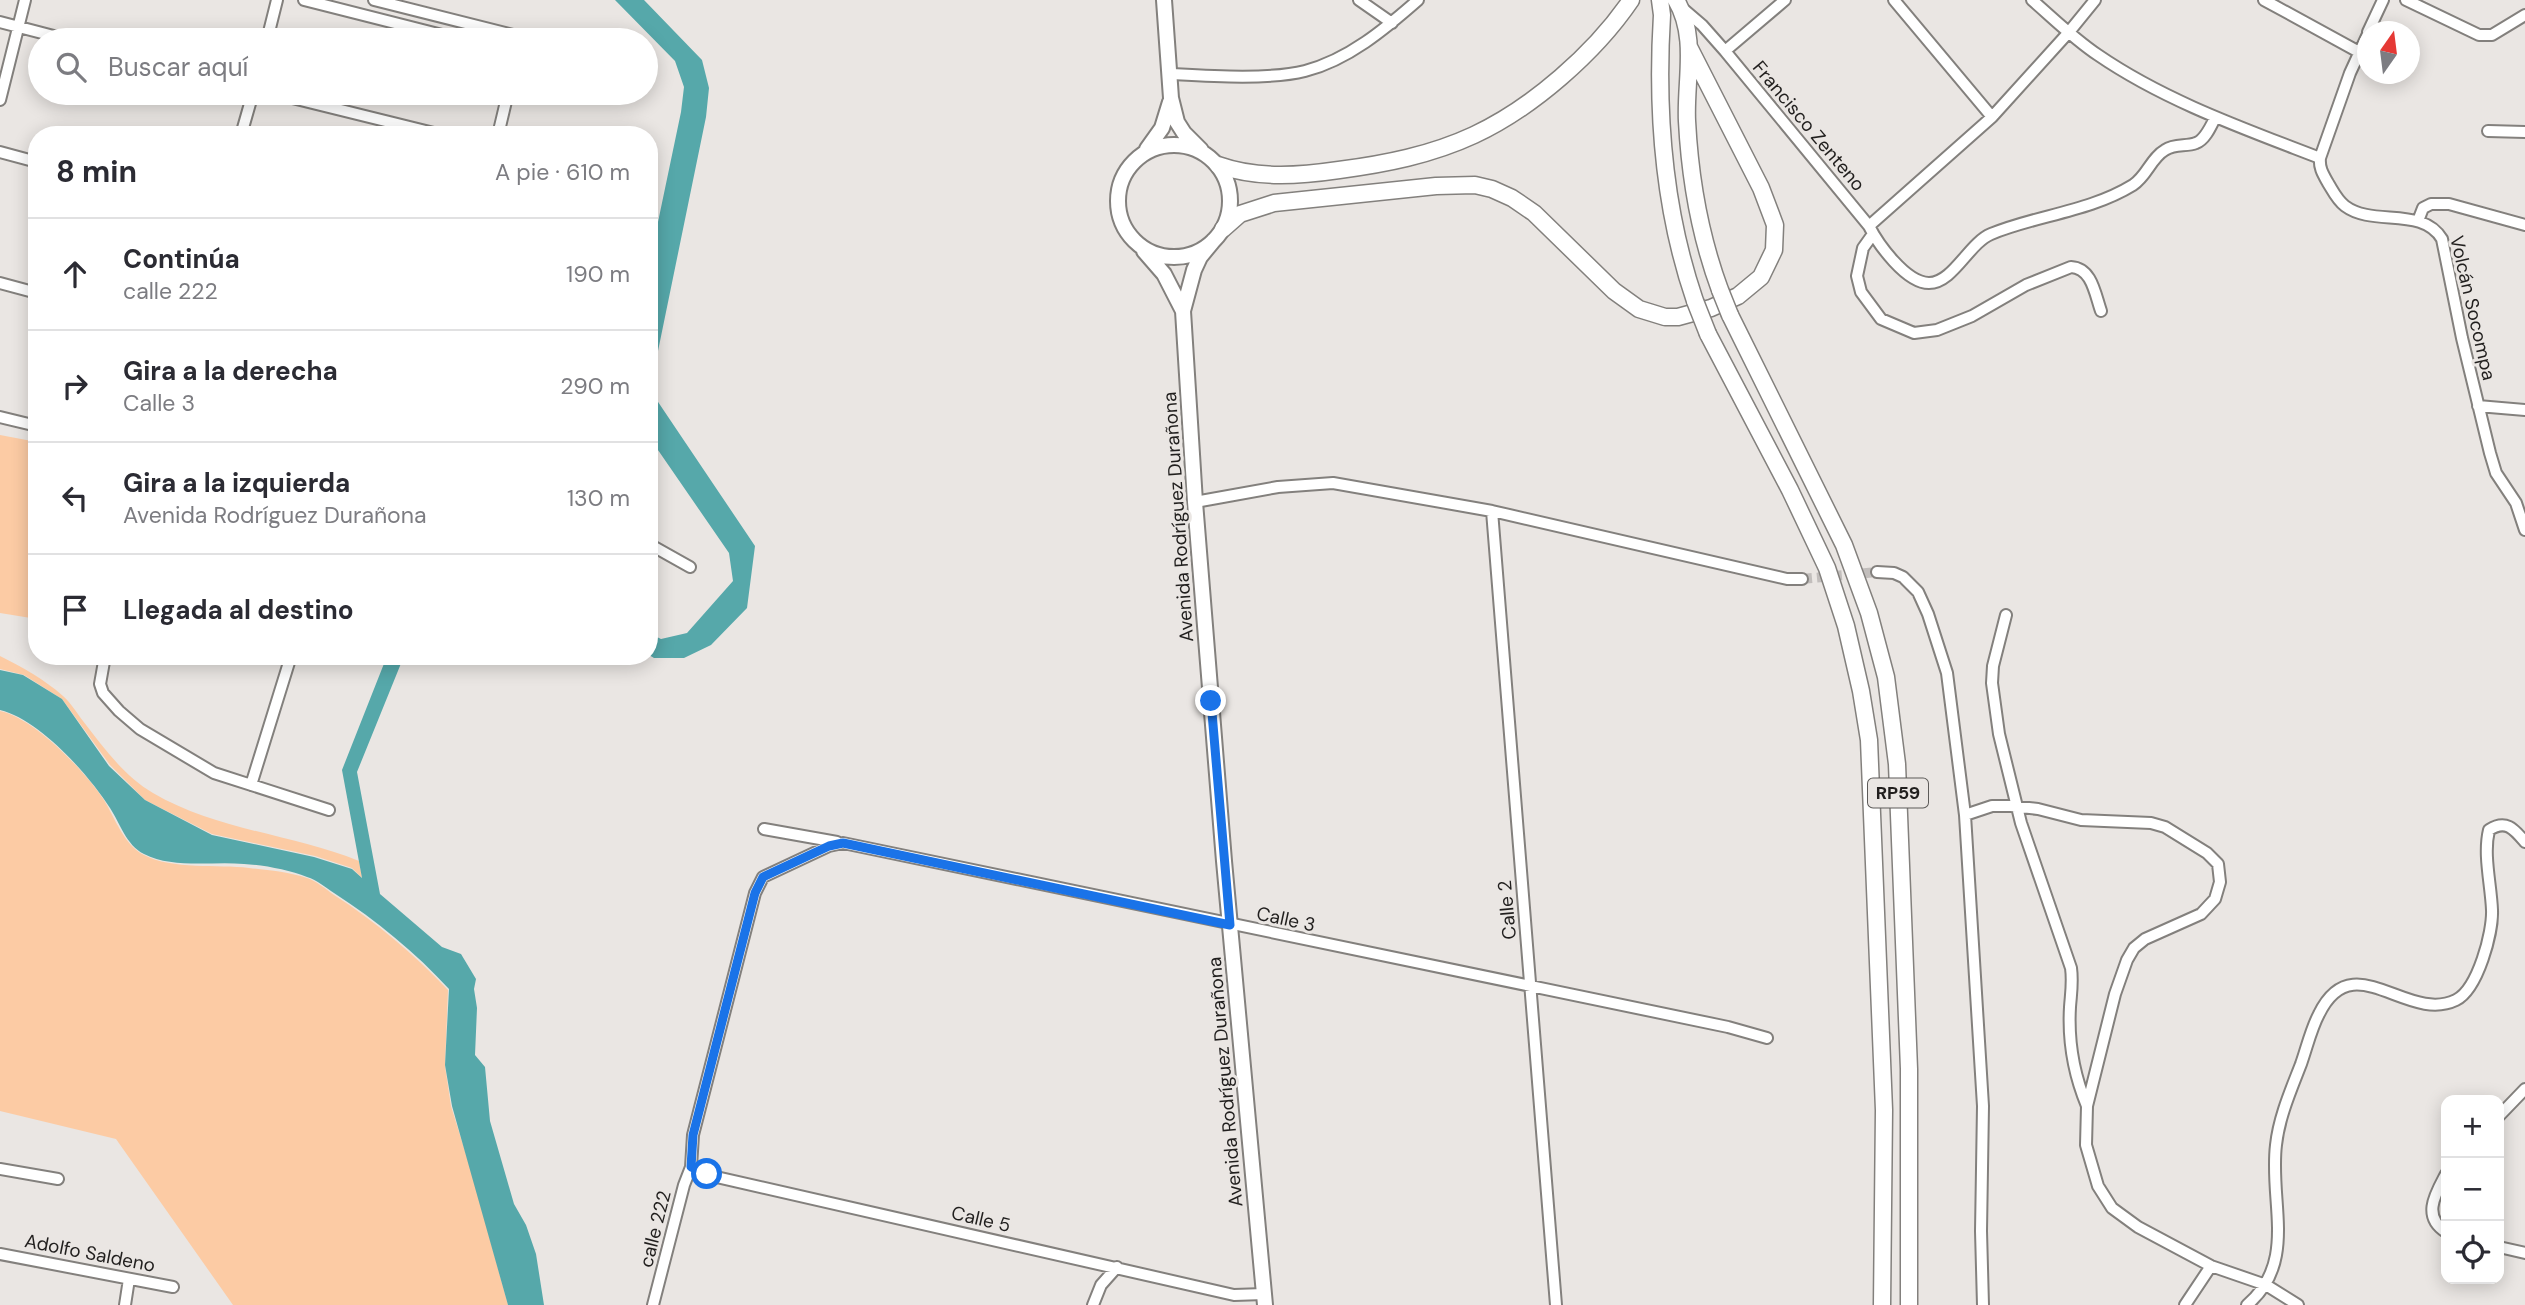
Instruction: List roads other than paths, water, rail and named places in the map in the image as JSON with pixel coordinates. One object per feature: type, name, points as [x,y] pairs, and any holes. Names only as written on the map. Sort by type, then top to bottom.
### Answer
[{"type":"main road","points":[[1164,0],[1171,98],[1177,122],[1226,179],[1230,194],[1229,210],[1218,235],[1200,257],[1194,270],[1183,311]]},
{"type":"main road","points":[[1144,152],[1176,144],[1192,147],[1212,160],[1247,174],[1272,176],[1319,173],[1396,161],[1447,146],[1498,122],[1548,86],[1592,47],[1631,0]]},
{"type":"main road","name":"RP59","points":[[1660,0],[1661,136],[1666,185],[1673,225],[1695,301],[1708,334],[1790,490],[1827,568],[1846,626],[1861,691],[1869,751],[1884,1110],[1882,1305]]},
{"type":"main road","points":[[1137,243],[1151,252],[1176,256],[1200,250],[1240,214],[1274,203],[1436,186],[1475,185],[1512,198],[1534,213],[1614,290],[1639,309],[1652,314],[1678,317],[1711,308],[1738,296],[1760,277],[1769,265],[1774,250],[1775,225],[1761,188],[1689,47],[1686,23],[1678,3]]},
{"type":"main road","name":"RP59","points":[[1689,47],[1687,121],[1694,194],[1709,256],[1730,315],[1844,545],[1869,613],[1886,677],[1897,764],[1909,1069],[1909,1305]]},
{"type":"main road","points":[[1171,98],[1162,128],[1124,174],[1118,188],[1117,204],[1124,225],[1164,274],[1183,311]]},
{"type":"main road","name":"Avenida Rodríguez Durañona","points":[[1183,311],[1195,502],[1264,1299]]},
{"type":"street","points":[[0,100],[25,0]]},
{"type":"street","points":[[270,28],[277,0]]},
{"type":"street","points":[[304,0],[415,28]]},
{"type":"street","points":[[374,0],[485,28]]},
{"type":"street","points":[[1359,0],[1392,23]]},
{"type":"street","points":[[1171,74],[1243,75],[1305,71],[1334,60],[1392,23],[1418,0]]},
{"type":"street","points":[[1725,51],[1785,0]]},
{"type":"street","points":[[1894,0],[1992,117]]},
{"type":"street","points":[[2032,0],[2069,32],[2117,67],[2216,118],[2320,158]]},
{"type":"street","points":[[2095,0],[1992,117],[1871,230],[1863,248],[1857,275],[1861,292],[1881,319],[1914,333],[1937,330],[1972,316],[2026,285],[2071,267],[2078,267],[2087,274],[2101,311]]},
{"type":"street","points":[[2264,0],[2357,51]]},
{"type":"street","points":[[2373,21],[2383,0]]},
{"type":"street","points":[[2406,0],[2479,35],[2492,35],[2525,15]]},
{"type":"street","name":"Francisco Zenteno","points":[[1678,3],[1725,51],[1871,230],[1880,246],[1906,272],[1930,284],[1954,269],[1973,247],[1989,234],[2108,198],[2134,184],[2167,148],[2197,143],[2205,136],[2216,118]]},
{"type":"street","points":[[0,22],[28,29]]},
{"type":"street","points":[[2357,57],[2319,165],[2343,205],[2365,215],[2418,221],[2423,208],[2439,204],[2525,225]]},
{"type":"street","points":[[244,126],[250,105]]},
{"type":"street","points":[[321,105],[406,126]]},
{"type":"street","points":[[500,126],[505,105]]},
{"type":"street","points":[[2488,131],[2525,132]]},
{"type":"street","points":[[0,152],[28,160]]},
{"type":"street","name":"Volcán Socompa","points":[[2418,221],[2434,229],[2442,239],[2462,338],[2496,473],[2516,503],[2525,528]]},
{"type":"street","points":[[0,283],[28,291]]},
{"type":"street","points":[[2478,405],[2525,410]]},
{"type":"street","points":[[0,416],[28,424]]},
{"type":"street","points":[[1195,502],[1278,487],[1333,483],[1492,511],[1787,579],[1802,579]]},
{"type":"street","name":"Calle 2","points":[[1492,511],[1556,1305]]},
{"type":"street","points":[[658,549],[690,567]]},
{"type":"street","points":[[1877,572],[1894,573],[1903,577],[1918,592],[1947,673],[1965,815],[1983,1106],[1983,1305]]},
{"type":"street","points":[[2006,615],[1993,667],[1992,683],[2000,734],[2036,871],[2071,968],[2071,1047],[2077,1081],[2087,1106]]},
{"type":"street","points":[[102,665],[100,684],[103,693],[140,729],[214,773],[330,810]]},
{"type":"street","points":[[251,785],[288,665]]},
{"type":"street","points":[[1965,815],[1992,807],[2017,806],[2081,820],[2151,823],[2165,827],[2207,853],[2218,864],[2220,882],[2215,899],[2201,914],[2145,939],[2134,948],[2127,960],[2115,993],[2087,1106],[2086,1145],[2098,1186],[2112,1208],[2138,1227],[2211,1266],[2266,1285],[2298,1305]]},
{"type":"street","points":[[2247,1305],[2266,1285],[2278,1251],[2274,1175],[2279,1124],[2319,1014],[2330,997],[2342,986],[2351,984],[2364,985],[2417,1002],[2440,1004],[2457,1000],[2473,985],[2481,965],[2493,914],[2486,842],[2489,830],[2498,824],[2507,825],[2525,842]]},
{"type":"street","name":"Calle 3","points":[[764,829],[843,843],[1728,1027],[1767,1038]]},
{"type":"street","name":"calle 222","points":[[653,1305],[691,1167],[693,1135],[755,893],[763,877],[829,846],[843,843]]},
{"type":"street","points":[[2504,1111],[2525,1089]]},
{"type":"street","name":"Calle 5","points":[[691,1167],[712,1176],[1234,1295],[1264,1299]]},
{"type":"street","points":[[0,1169],[58,1179]]},
{"type":"street","points":[[2441,1183],[2432,1200],[2433,1213],[2441,1229]]},
{"type":"street","points":[[2504,1248],[2525,1253]]},
{"type":"street","name":"Adolfo Saldeno","points":[[0,1254],[173,1287]]},
{"type":"street","points":[[2185,1305],[2211,1266]]},
{"type":"street","points":[[1093,1305],[1101,1285],[1116,1267]]},
{"type":"street","points":[[125,1305],[130,1279]]},
{"type":"water","points":[[615,0],[644,0],[702,60],[709,88],[706,117],[658,351],[658,222],[684,87],[675,61],[658,44],[658,28],[643,28]]},
{"type":"water","points":[[658,402],[755,546],[747,608],[711,645],[684,658],[658,658],[658,638],[687,633],[733,581],[729,553],[658,450]]},
{"type":"water","points":[[383,665],[400,665],[357,772],[380,894],[442,947],[461,954],[476,979],[475,1055],[485,1067],[490,1121],[514,1204],[526,1225],[536,1254],[544,1305],[508,1305],[452,1106],[445,1065],[449,989],[380,926],[311,878],[260,865],[180,863],[155,859],[138,850],[132,845],[101,795],[62,750],[31,724],[0,710],[0,670],[23,675],[62,699],[109,766],[145,800],[212,835],[314,857],[352,869],[362,878],[342,770]]},
{"type":"tunnel","points":[[1802,579],[1877,572]]}]
